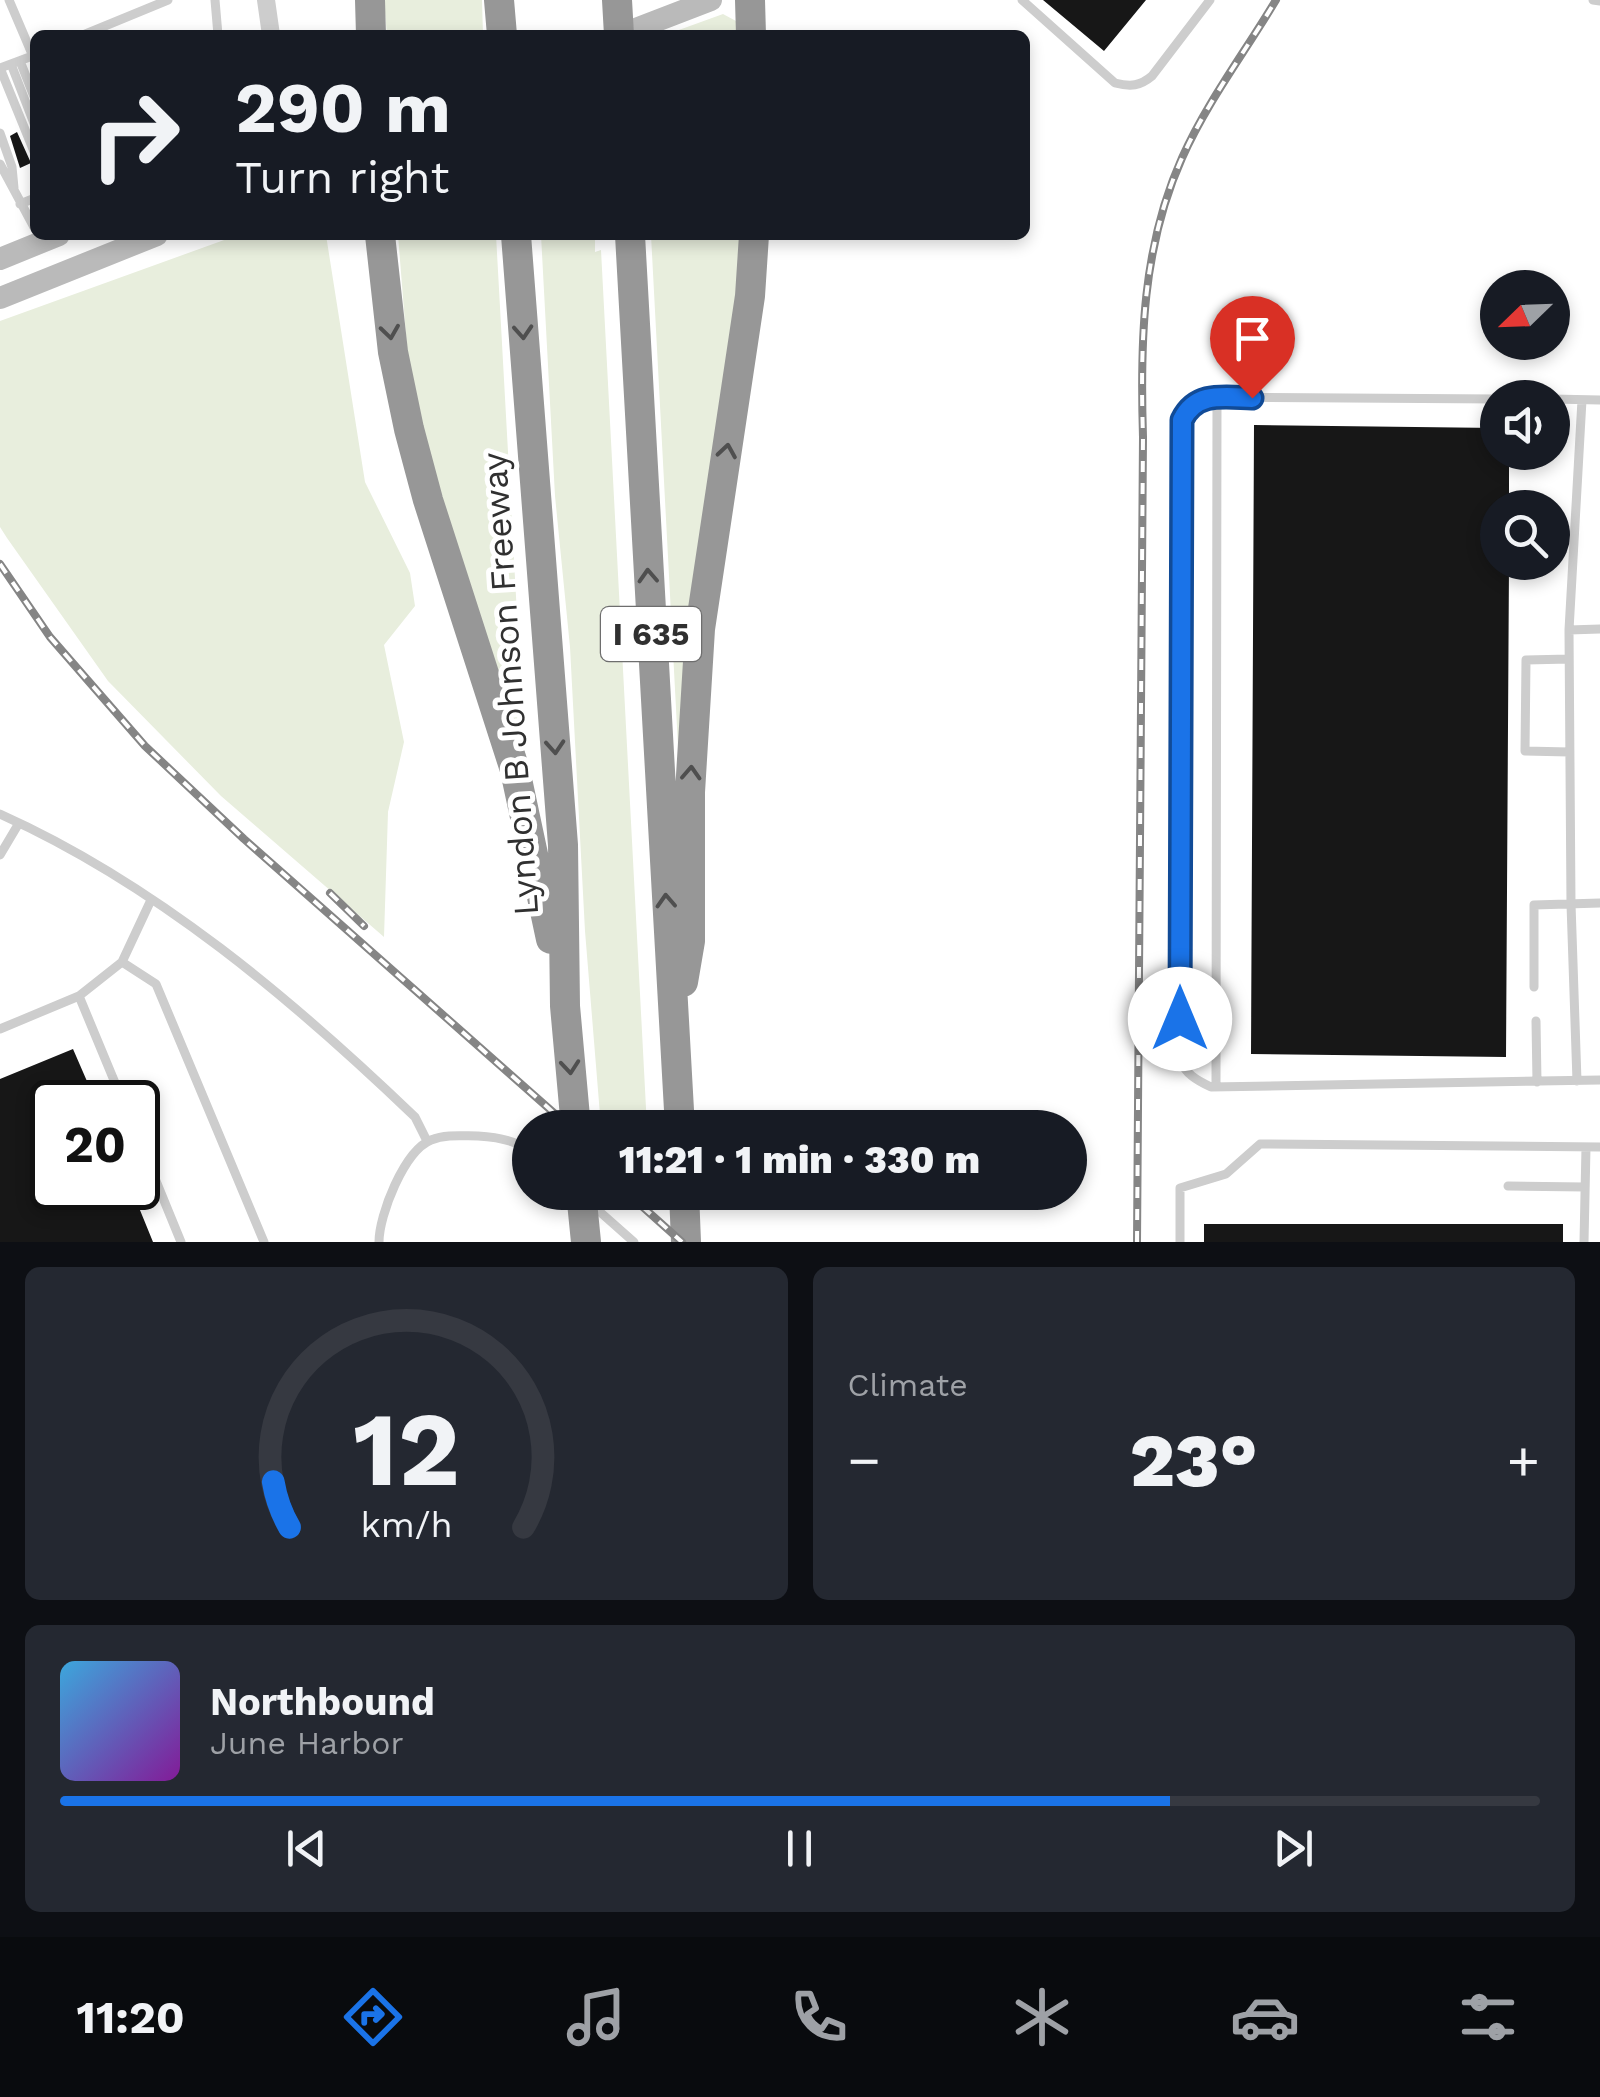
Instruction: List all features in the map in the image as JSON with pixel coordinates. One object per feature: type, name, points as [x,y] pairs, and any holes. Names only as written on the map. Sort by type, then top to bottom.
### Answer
[{"type":"highway","points":[[370,0],[371,30]]},
{"type":"highway","points":[[618,0],[620,30]]},
{"type":"highway","points":[[750,0],[751,30]]},
{"type":"highway","points":[[381,240],[393,352],[409,430],[515,770],[565,1006]]},
{"type":"highway","name":"Lyndon B Johnson Freeway","points":[[516,240],[563,845],[565,1006],[574,1110]]},
{"type":"highway","name":"I 635","points":[[630,240],[679,1110]]},
{"type":"highway","points":[[674,1033],[690,941],[690,792],[700,630],[743,344],[753,240]]},
{"type":"highway","points":[[582,1210],[586,1242]]},
{"type":"highway","points":[[685,1210],[686,1242]]},
{"type":"main road","points":[[633,30],[712,0]]},
{"type":"main road","points":[[0,259],[36,240]]},
{"type":"main road","points":[[47,240],[59,274]]},
{"type":"main road","points":[[0,298],[144,240]]},
{"type":"street","points":[[266,0],[270,30]]},
{"type":"lane","points":[[10,0],[30,48]]},
{"type":"lane","points":[[95,30],[168,0]]},
{"type":"lane","points":[[215,0],[218,30]]},
{"type":"lane","points":[[1022,0],[1116,82],[1129,86],[1144,83],[1152,76],[1210,0]]},
{"type":"lane","points":[[10,64],[30,92]]},
{"type":"lane","points":[[10,64],[30,114]]},
{"type":"lane","points":[[10,64],[30,136]]},
{"type":"lane","points":[[0,133],[12,167],[14,191]]},
{"type":"lane","points":[[0,164],[30,216]]},
{"type":"lane","points":[[0,180],[14,191]]},
{"type":"lane","points":[[20,204],[30,200]]},
{"type":"lane","points":[[1216,1087],[1217,397]]},
{"type":"lane","points":[[1480,399],[1217,397],[1188,407],[1182,420],[1180,1059],[1183,1068],[1196,1080],[1216,1087],[1600,1080]]},
{"type":"lane","points":[[1570,400],[1600,400]]},
{"type":"lane","points":[[1577,1081],[1569,630],[1582,400]]},
{"type":"lane","points":[[1569,630],[1600,629]]},
{"type":"lane","points":[[1569,659],[1526,660],[1525,751],[1570,752]]},
{"type":"lane","points":[[0,814],[42,833],[151,900],[277,992],[416,1117],[427,1141]]},
{"type":"lane","points":[[0,856],[19,822]]},
{"type":"lane","points":[[0,1029],[79,996],[122,962],[151,900]]},
{"type":"lane","points":[[1534,987],[1534,905],[1600,904]]},
{"type":"lane","points":[[122,962],[156,984],[264,1242]]},
{"type":"lane","points":[[79,996],[114,1080]]},
{"type":"lane","points":[[1536,1021],[1537,1082]]},
{"type":"lane","points":[[379,1242],[386,1203],[406,1166],[427,1141],[449,1135],[492,1137],[512,1143]]},
{"type":"lane","points":[[1180,1242],[1180,1188],[1226,1174],[1260,1144],[1600,1147]]},
{"type":"lane","points":[[1584,1242],[1586,1147]]},
{"type":"lane","points":[[1508,1186],[1585,1187]]},
{"type":"lane","points":[[160,1191],[181,1242]]},
{"type":"lane","points":[[599,1210],[634,1242]]},
{"type":"green space","points":[[384,0],[482,0],[483,30],[387,30]]},
{"type":"green space","points":[[723,14],[736,21],[739,30],[679,30]]},
{"type":"green space","points":[[224,240],[327,240],[365,482],[410,573],[415,606],[384,645],[404,742],[388,812],[384,937],[221,796],[108,681],[0,527],[0,321]]},
{"type":"green space","points":[[398,240],[496,240],[525,759],[432,478],[409,373]]},
{"type":"green space","points":[[541,240],[595,240],[595,252],[601,250],[646,1110],[600,1110],[585,931],[570,647],[555,496]]},
{"type":"green space","points":[[651,240],[746,240],[679,765]]},
{"type":"building","points":[[1043,0],[1146,0],[1104,51]]},
{"type":"building","points":[[17,132],[30,163],[20,168],[10,136]]},
{"type":"building","points":[[1254,425],[1480,428],[1480,470],[1509,470],[1509,490],[1480,490],[1480,580],[1509,580],[1506,1057],[1251,1054]]},
{"type":"building","points":[[73,1049],[86,1080],[30,1080],[30,1210],[140,1210],[153,1242],[0,1242],[0,1079]]},
{"type":"building","points":[[1204,1224],[1563,1224],[1563,1242],[1204,1242]]},
{"type":"railway","points":[[1137,1242],[1142,366],[1146,295],[1159,226],[1182,158],[1276,0]]},
{"type":"railway","points":[[0,564],[50,637],[145,746],[244,839],[551,1110]]},
{"type":"railway","points":[[330,893],[364,926]]},
{"type":"railway","points":[[646,1210],[682,1242]]},
{"type":"route","points":[[1180,1019],[1182,420],[1188,407],[1200,400],[1252,398]]}]
